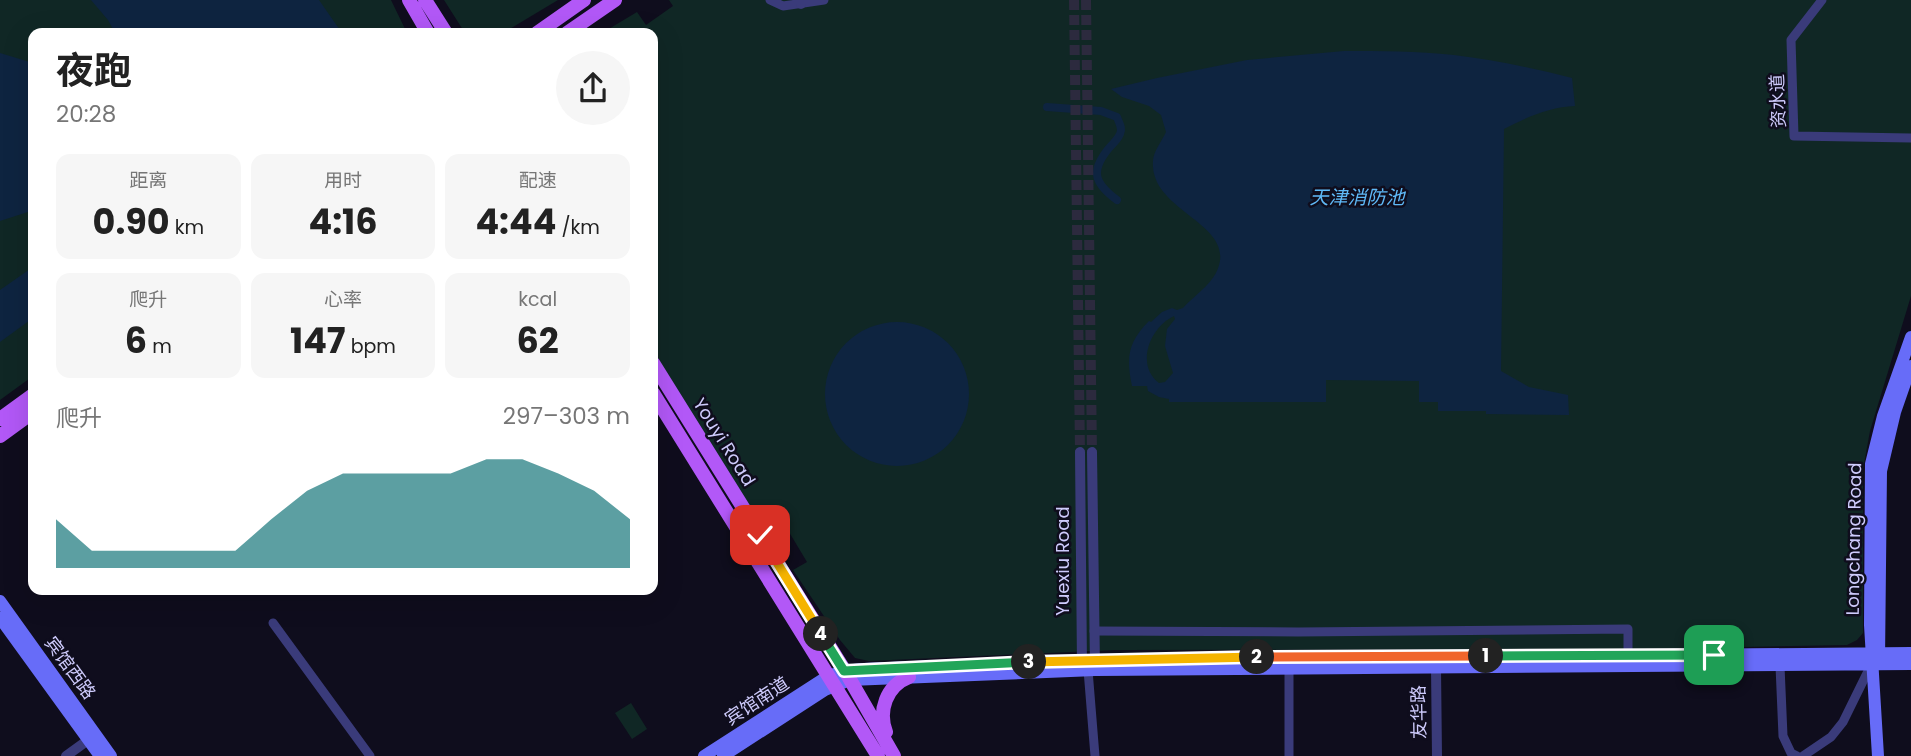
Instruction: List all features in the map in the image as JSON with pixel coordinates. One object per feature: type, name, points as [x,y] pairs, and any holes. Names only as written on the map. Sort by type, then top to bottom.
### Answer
[{"type":"main road","points":[[409,0],[425,28]]},
{"type":"main road","points":[[425,0],[443,28]]},
{"type":"main road","points":[[544,28],[584,0]]},
{"type":"main road","points":[[574,28],[615,0]]},
{"type":"main road","name":"Longchang Road","points":[[1875,659],[1870,545],[1871,464],[1883,416],[1911,337]]},
{"type":"main road","name":"Longchang Road","points":[[1875,659],[1881,471],[1895,412],[1911,366]]},
{"type":"main road","name":"Youyi Road","points":[[658,371],[895,756]]},
{"type":"main road","points":[[0,419],[28,399]]},
{"type":"main road","name":"Youyi Road","points":[[658,401],[878,756]]},
{"type":"main road","points":[[0,436],[28,416]]},
{"type":"main road","name":"宾馆西路","points":[[0,601],[92,737],[100,756]]},
{"type":"main road","name":"宾馆西路","points":[[0,618],[92,737],[111,756]]},
{"type":"main road","points":[[847,676],[909,677],[1088,666],[1289,670],[1780,666],[1875,659],[1911,653]]},
{"type":"main road","points":[[832,680],[847,676],[1088,666],[1628,655],[1875,659],[1911,664]]},
{"type":"main road","points":[[1875,659],[1878,756]]},
{"type":"main road","points":[[1875,659],[1887,756]]},
{"type":"main road","points":[[895,756],[885,730],[883,712],[893,688],[909,677]]},
{"type":"main road","name":"宾馆南道","points":[[704,756],[832,680]]},
{"type":"main road","name":"宾馆南道","points":[[723,756],[832,680]]},
{"type":"street","points":[[770,0],[783,6],[804,1]]},
{"type":"street","points":[[776,0],[782,3],[824,0]]},
{"type":"street","name":"资水道","points":[[1822,0],[1791,40],[1794,136],[1911,138]]},
{"type":"street","name":"Yuexiu Road","points":[[1086,452],[1094,631],[1088,666],[1086,452]]},
{"type":"street","points":[[273,623],[370,756]]},
{"type":"street","points":[[1094,631],[1628,629],[1628,655]]},
{"type":"street","points":[[1803,756],[1831,737],[1843,722],[1875,659]]},
{"type":"street","points":[[1088,666],[1095,756]]},
{"type":"street","points":[[1780,666],[1783,736],[1791,753],[1797,756]]},
{"type":"street","name":"友华路","points":[[1436,668],[1437,756]]},
{"type":"street","points":[[1289,670],[1289,756]]},
{"type":"street","points":[[66,756],[92,737]]},
{"type":"green space","points":[[0,0],[391,0],[405,28],[28,28],[28,380],[0,400]]},
{"type":"green space","points":[[444,0],[558,0],[511,28],[462,28]]},
{"type":"green space","points":[[669,0],[1911,0],[1911,296],[1870,431],[1863,469],[1863,633],[1847,645],[1641,649],[1115,650],[869,661],[855,658],[793,570],[807,562],[789,532],[773,541],[726,473],[658,363],[658,28],[610,28],[637,12],[646,25],[673,6]]},
{"type":"green space","points":[[631,703],[647,729],[632,739],[615,713]]},
{"type":"water","points":[[91,0],[319,0],[339,28],[112,28]]},
{"type":"water","name":"天津消防池","points":[[1344,51],[1426,53],[1499,62],[1572,78],[1575,106],[1539,113],[1504,129],[1501,371],[1529,387],[1568,395],[1569,415],[1438,411],[1438,402],[1419,402],[1419,381],[1326,380],[1326,402],[1169,402],[1169,399],[1148,391],[1147,386],[1132,386],[1129,358],[1137,336],[1149,321],[1172,308],[1183,308],[1201,291],[1216,273],[1220,256],[1216,242],[1206,229],[1165,193],[1156,179],[1153,158],[1166,132],[1161,115],[1149,106],[1122,97],[1111,89],[1247,60]],"holes":[[[1174,316],[1175,319],[1167,329],[1165,346],[1173,373],[1165,382],[1159,383],[1148,366],[1148,347],[1152,337],[1165,321]]]},
{"type":"water","points":[[0,53],[28,61],[28,212],[0,221]]},
{"type":"water","points":[[28,270],[28,322],[0,342],[0,290]]},
{"type":"water","points":[[897,322],[924,328],[948,343],[963,367],[969,394],[963,421],[948,445],[924,460],[897,466],[870,460],[846,445],[831,421],[825,394],[831,367],[846,343],[870,328]]},
{"type":"waterway","points":[[1047,107],[1101,111],[1117,117],[1120,134],[1103,156],[1097,170],[1099,182],[1117,200]]},
{"type":"tunnel","points":[[1074,0],[1080,452]]},
{"type":"tunnel","points":[[1086,0],[1092,452]]},
{"type":"route","points":[[760,535],[844,671],[1095,660],[1714,655]]}]
